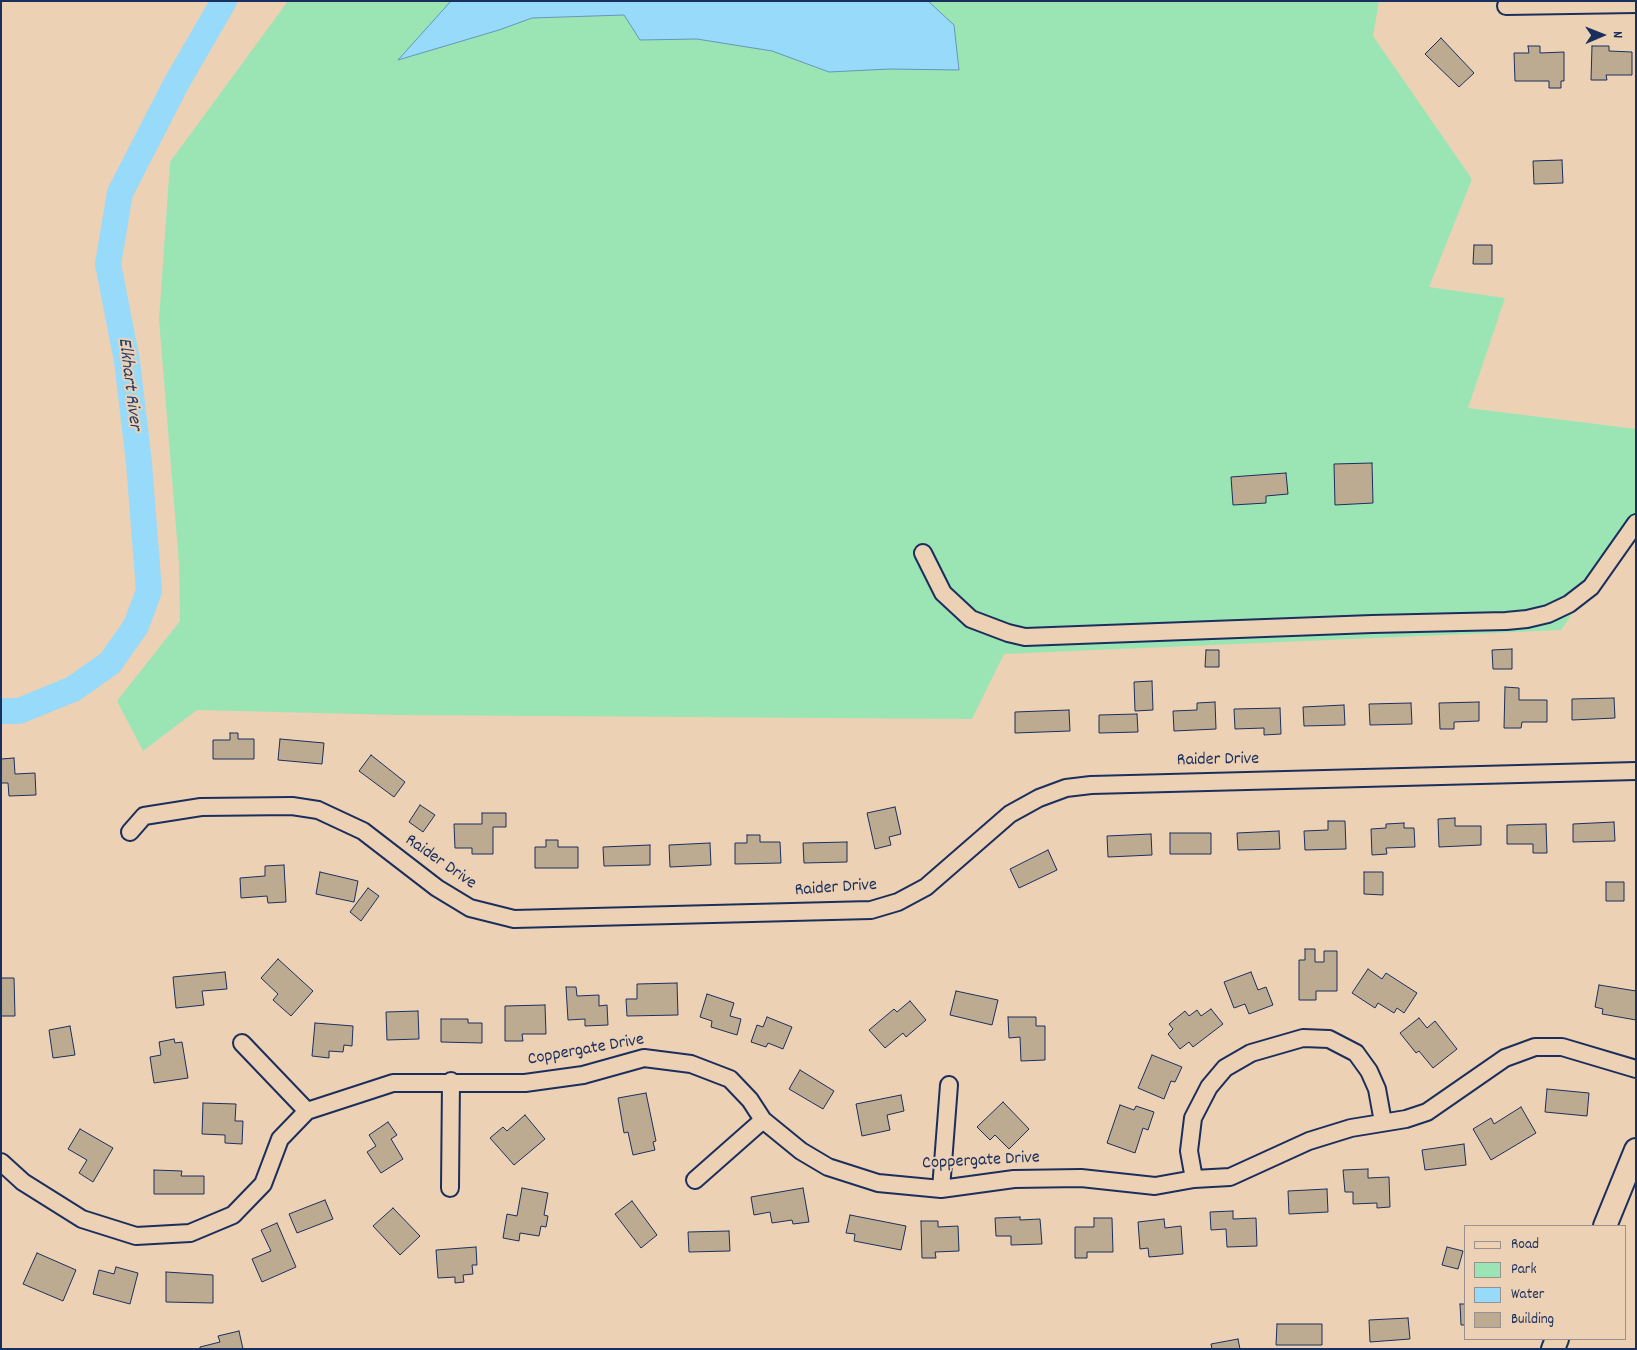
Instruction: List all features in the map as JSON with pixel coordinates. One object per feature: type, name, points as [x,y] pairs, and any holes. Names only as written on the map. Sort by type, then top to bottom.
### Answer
[{"type":"street","points":[[1506,6],[1636,4]]},
{"type":"street","points":[[922,553],[943,593],[971,619],[1008,633],[1025,636],[1506,621],[1548,614],[1569,604],[1591,587],[1636,523]]},
{"type":"street","name":"Raider Drive","points":[[130,832],[144,816],[201,807],[292,806],[318,810],[363,831],[437,888],[470,908],[514,919],[870,910],[898,902],[926,887],[1010,814],[1039,798],[1066,788],[1092,784],[1636,771]]},
{"type":"street","points":[[1194,1179],[1189,1151],[1193,1118],[1209,1087],[1225,1068],[1251,1053],[1304,1038],[1329,1039],[1356,1053],[1369,1071],[1377,1089],[1383,1122]]},
{"type":"street","points":[[242,1043],[307,1111]]},
{"type":"street","name":"Coppergate Drive","points":[[1,1162],[23,1182],[82,1219],[136,1236],[190,1233],[233,1215],[263,1184],[280,1140],[307,1111],[393,1083],[451,1081],[525,1082],[583,1075],[644,1058],[691,1064],[730,1080],[750,1100],[763,1120],[801,1150],[828,1167],[878,1183],[942,1189],[1014,1179],[1082,1178],[1155,1186],[1194,1179],[1230,1177],[1309,1141],[1351,1128],[1427,1112],[1505,1058],[1535,1047],[1562,1047],[1636,1069]]},
{"type":"street","points":[[450,1188],[451,1081]]},
{"type":"street","points":[[942,1189],[949,1085]]},
{"type":"street","points":[[695,1180],[763,1120]]},
{"type":"street","points":[[1604,1225],[1635,1152]]},
{"type":"green space","points":[[288,1],[1379,1],[1373,36],[1472,179],[1429,287],[1505,298],[1468,408],[1636,429],[1636,521],[1561,630],[1004,654],[972,719],[396,715],[197,710],[143,751],[117,701],[180,621],[179,564],[159,320],[170,162]]},
{"type":"water","points":[[451,1],[928,1],[954,25],[959,70],[890,69],[829,72],[772,51],[697,39],[640,40],[624,15],[532,18],[499,30],[398,60]]},
{"type":"building","points":[[1441,38],[1474,73],[1459,87],[1425,54]]},
{"type":"building","points":[[1528,46],[1540,46],[1540,53],[1564,52],[1564,81],[1561,81],[1561,88],[1549,88],[1549,81],[1515,81],[1514,53],[1529,53]]},
{"type":"building","points":[[1592,46],[1609,46],[1609,51],[1632,52],[1632,75],[1606,75],[1607,80],[1591,80]]},
{"type":"building","points":[[1562,160],[1563,183],[1534,184],[1533,161]]},
{"type":"building","points":[[1474,245],[1492,245],[1492,264],[1473,264]]},
{"type":"building","points":[[1372,463],[1373,503],[1335,505],[1334,464]]},
{"type":"building","points":[[1286,473],[1288,494],[1266,496],[1266,503],[1233,505],[1231,477]]},
{"type":"building","points":[[1512,649],[1512,669],[1493,669],[1492,650]]},
{"type":"building","points":[[1206,650],[1219,650],[1219,667],[1205,667]]},
{"type":"building","points":[[1152,681],[1153,710],[1135,711],[1134,682]]},
{"type":"building","points":[[1505,687],[1519,688],[1519,700],[1547,700],[1547,722],[1522,722],[1521,728],[1504,728]]},
{"type":"building","points":[[1614,698],[1615,718],[1572,720],[1572,699]]},
{"type":"building","points":[[1215,702],[1216,729],[1174,731],[1173,711],[1197,710],[1197,703]]},
{"type":"building","points":[[1479,702],[1479,721],[1454,722],[1454,729],[1440,729],[1439,703]]},
{"type":"building","points":[[1411,703],[1412,724],[1370,725],[1369,704]]},
{"type":"building","points":[[1344,705],[1345,725],[1304,726],[1303,707]]},
{"type":"building","points":[[1280,708],[1281,734],[1264,735],[1264,728],[1235,729],[1234,709]]},
{"type":"building","points":[[1069,710],[1070,731],[1015,733],[1015,712]]},
{"type":"building","points":[[1137,714],[1138,732],[1099,733],[1099,715]]},
{"type":"building","points":[[230,733],[238,733],[238,739],[254,739],[254,759],[213,759],[213,740],[230,740]]},
{"type":"building","points":[[280,739],[324,743],[322,764],[278,760]]},
{"type":"building","points":[[371,755],[405,782],[394,797],[359,771]]},
{"type":"building","points":[[14,758],[15,774],[35,773],[36,795],[9,796],[8,783],[1,783],[1,759]]},
{"type":"building","points":[[420,805],[435,815],[423,832],[409,822]]},
{"type":"building","points":[[895,807],[901,834],[889,837],[891,845],[875,849],[867,813]]},
{"type":"building","points":[[482,813],[506,813],[506,827],[493,827],[493,854],[472,854],[472,848],[455,848],[454,824],[482,824]]},
{"type":"building","points":[[1455,818],[1455,826],[1481,826],[1481,845],[1439,847],[1438,819]]},
{"type":"building","points":[[1328,821],[1345,821],[1346,849],[1305,850],[1304,831],[1328,830]]},
{"type":"building","points":[[1614,822],[1615,841],[1573,842],[1573,824]]},
{"type":"building","points":[[1404,823],[1404,828],[1414,828],[1415,847],[1386,848],[1387,854],[1372,855],[1371,829],[1386,828],[1386,824]]},
{"type":"building","points":[[1546,824],[1547,853],[1533,853],[1533,844],[1507,844],[1507,825]]},
{"type":"building","points":[[1279,831],[1280,849],[1238,850],[1237,833]]},
{"type":"building","points":[[1170,833],[1211,833],[1211,854],[1170,854]]},
{"type":"building","points":[[1151,834],[1152,855],[1108,857],[1107,836]]},
{"type":"building","points":[[747,835],[760,835],[760,842],[780,842],[781,863],[735,864],[735,843],[747,843]]},
{"type":"building","points":[[546,840],[558,840],[558,847],[578,847],[578,868],[535,868],[535,847],[546,847]]},
{"type":"building","points":[[847,842],[847,862],[804,863],[803,843]]},
{"type":"building","points":[[710,843],[711,865],[670,867],[669,845]]},
{"type":"building","points":[[650,845],[650,865],[604,866],[603,847]]},
{"type":"building","points":[[1048,850],[1057,870],[1019,888],[1010,869]]},
{"type":"building","points":[[284,865],[286,902],[268,903],[267,896],[241,898],[240,878],[265,876],[265,866]]},
{"type":"building","points":[[320,872],[358,881],[354,902],[316,894]]},
{"type":"building","points":[[1364,872],[1383,872],[1383,895],[1364,894]]},
{"type":"building","points":[[1606,882],[1624,882],[1624,901],[1606,901]]},
{"type":"building","points":[[368,888],[379,896],[361,921],[350,912]]},
{"type":"building","points":[[1305,949],[1315,949],[1315,962],[1324,962],[1324,951],[1337,951],[1337,991],[1316,991],[1316,1000],[1299,1000],[1299,960],[1305,960]]},
{"type":"building","points":[[278,959],[313,991],[291,1016],[273,1000],[278,994],[261,978]]},
{"type":"building","points":[[1368,969],[1382,979],[1386,973],[1417,993],[1404,1013],[1397,1008],[1394,1013],[1378,1003],[1375,1008],[1352,993]]},
{"type":"building","points":[[225,972],[227,989],[202,991],[204,1005],[176,1008],[173,977]]},
{"type":"building","points":[[1251,972],[1258,990],[1266,987],[1273,1005],[1249,1014],[1245,1004],[1234,1008],[1224,982]]},
{"type":"building","points":[[1,978],[14,978],[15,1016],[1,1016]]},
{"type":"building","points":[[677,983],[678,1015],[627,1016],[626,999],[637,999],[637,984]]},
{"type":"building","points":[[1599,985],[1636,991],[1636,1020],[1602,1014],[1603,1009],[1595,1007]]},
{"type":"building","points":[[566,987],[576,987],[577,996],[599,995],[599,1006],[607,1005],[608,1025],[585,1026],[585,1019],[568,1020]]},
{"type":"building","points":[[956,991],[998,1000],[992,1025],[950,1015]]},
{"type":"building","points":[[707,994],[734,1003],[730,1016],[741,1019],[737,1035],[711,1027],[712,1021],[700,1017]]},
{"type":"building","points":[[910,1001],[926,1020],[906,1037],[903,1033],[885,1048],[869,1030],[894,1009],[897,1012]]},
{"type":"building","points":[[545,1005],[546,1034],[522,1034],[523,1041],[505,1041],[505,1006]]},
{"type":"building","points":[[1211,1009],[1223,1024],[1193,1047],[1189,1042],[1180,1049],[1168,1034],[1173,1029],[1169,1024],[1185,1011],[1189,1016],[1197,1010],[1201,1016]]},
{"type":"building","points":[[418,1011],[419,1039],[387,1040],[386,1012]]},
{"type":"building","points":[[767,1017],[792,1027],[783,1049],[768,1043],[766,1047],[751,1042],[757,1025],[763,1027]]},
{"type":"building","points":[[1008,1017],[1036,1017],[1036,1026],[1045,1026],[1045,1060],[1021,1061],[1020,1037],[1009,1038]]},
{"type":"building","points":[[1419,1018],[1427,1028],[1435,1021],[1457,1049],[1433,1068],[1419,1051],[1416,1053],[1400,1033]]},
{"type":"building","points":[[441,1019],[468,1019],[468,1023],[482,1023],[482,1043],[441,1042]]},
{"type":"building","points":[[315,1023],[353,1026],[352,1046],[344,1045],[343,1052],[329,1051],[329,1058],[312,1056]]},
{"type":"building","points":[[70,1026],[75,1055],[53,1058],[49,1030]]},
{"type":"building","points":[[174,1039],[175,1043],[182,1042],[188,1078],[154,1083],[150,1057],[161,1055],[159,1042]]},
{"type":"building","points":[[1152,1055],[1182,1067],[1175,1082],[1171,1081],[1164,1099],[1138,1088]]},
{"type":"building","points":[[800,1070],[834,1091],[823,1109],[789,1089]]},
{"type":"building","points":[[1547,1089],[1589,1093],[1587,1116],[1545,1112]]},
{"type":"building","points":[[646,1093],[656,1141],[653,1142],[655,1150],[633,1155],[628,1132],[624,1133],[618,1098]]},
{"type":"building","points":[[901,1095],[904,1111],[887,1115],[890,1130],[862,1136],[856,1104]]},
{"type":"building","points":[[1003,1102],[1029,1129],[1009,1149],[995,1135],[990,1140],[977,1127]]},
{"type":"building","points":[[203,1103],[236,1104],[235,1121],[243,1121],[242,1144],[225,1143],[225,1135],[202,1134]]},
{"type":"building","points":[[1120,1105],[1134,1110],[1136,1106],[1154,1112],[1148,1130],[1143,1128],[1135,1153],[1107,1143]]},
{"type":"building","points":[[1521,1107],[1536,1133],[1491,1160],[1473,1129],[1491,1118],[1494,1124]]},
{"type":"building","points":[[525,1115],[545,1139],[514,1165],[490,1138],[503,1127],[507,1131]]},
{"type":"building","points":[[388,1122],[397,1135],[391,1139],[403,1159],[381,1173],[367,1152],[376,1146],[369,1135]]},
{"type":"building","points":[[80,1129],[113,1148],[93,1182],[79,1173],[87,1160],[68,1149]]},
{"type":"building","points":[[1464,1144],[1466,1165],[1425,1170],[1422,1150]]},
{"type":"building","points":[[1368,1169],[1368,1178],[1389,1177],[1390,1207],[1377,1208],[1377,1203],[1353,1204],[1353,1192],[1345,1192],[1343,1170]]},
{"type":"building","points":[[154,1170],[182,1171],[181,1176],[204,1176],[204,1194],[154,1194]]},
{"type":"building","points":[[522,1188],[548,1193],[544,1215],[548,1216],[546,1227],[541,1226],[539,1236],[520,1233],[519,1241],[503,1238],[507,1214],[517,1216]]},
{"type":"building","points":[[803,1188],[809,1222],[793,1224],[792,1220],[772,1223],[770,1212],[754,1215],[751,1197]]},
{"type":"building","points":[[1327,1189],[1328,1212],[1289,1214],[1288,1191]]},
{"type":"building","points":[[325,1200],[333,1219],[297,1233],[289,1214]]},
{"type":"building","points":[[632,1201],[657,1235],[641,1248],[615,1214]]},
{"type":"building","points":[[393,1208],[420,1236],[400,1255],[373,1226]]},
{"type":"building","points":[[1233,1211],[1233,1219],[1256,1218],[1257,1246],[1227,1247],[1226,1229],[1211,1230],[1210,1212]]},
{"type":"building","points":[[850,1215],[906,1226],[901,1250],[854,1241],[855,1234],[846,1233]]},
{"type":"building","points":[[1020,1217],[1020,1220],[1040,1219],[1042,1244],[1011,1245],[1011,1236],[996,1236],[995,1218]]},
{"type":"building","points":[[1094,1218],[1112,1218],[1113,1252],[1087,1252],[1087,1258],[1075,1258],[1075,1227],[1094,1227]]},
{"type":"building","points":[[1164,1219],[1165,1228],[1181,1226],[1183,1254],[1149,1257],[1148,1248],[1140,1249],[1138,1222]]},
{"type":"building","points":[[921,1221],[938,1221],[938,1227],[958,1226],[959,1251],[935,1252],[936,1258],[922,1258]]},
{"type":"building","points":[[277,1223],[296,1267],[262,1282],[252,1259],[271,1251],[261,1230]]},
{"type":"building","points":[[729,1231],[730,1251],[689,1252],[688,1232]]},
{"type":"building","points":[[476,1247],[477,1265],[472,1265],[473,1274],[463,1275],[464,1282],[455,1283],[455,1277],[438,1278],[436,1250]]},
{"type":"building","points":[[1447,1247],[1463,1251],[1458,1269],[1442,1265]]},
{"type":"building","points":[[37,1253],[76,1270],[63,1301],[23,1284]]},
{"type":"building","points":[[116,1267],[138,1273],[130,1304],[93,1294],[99,1270],[114,1274]]},
{"type":"building","points":[[166,1272],[213,1275],[213,1303],[166,1302]]},
{"type":"building","points":[[1460,1304],[1464,1304],[1464,1325],[1461,1325]]},
{"type":"building","points":[[1408,1318],[1410,1339],[1370,1342],[1369,1320]]},
{"type":"building","points":[[1277,1324],[1322,1324],[1322,1345],[1276,1345]]},
{"type":"building","points":[[239,1331],[243,1349],[200,1349],[200,1347],[220,1342],[218,1336]]},
{"type":"building","points":[[1238,1339],[1240,1349],[1212,1349],[1211,1344]]},
{"type":"waterway","name":"Elkhart River","points":[[1,711],[19,711],[73,689],[110,663],[136,626],[149,591],[139,463],[127,361],[108,264],[120,193],[176,84],[224,1]]}]
